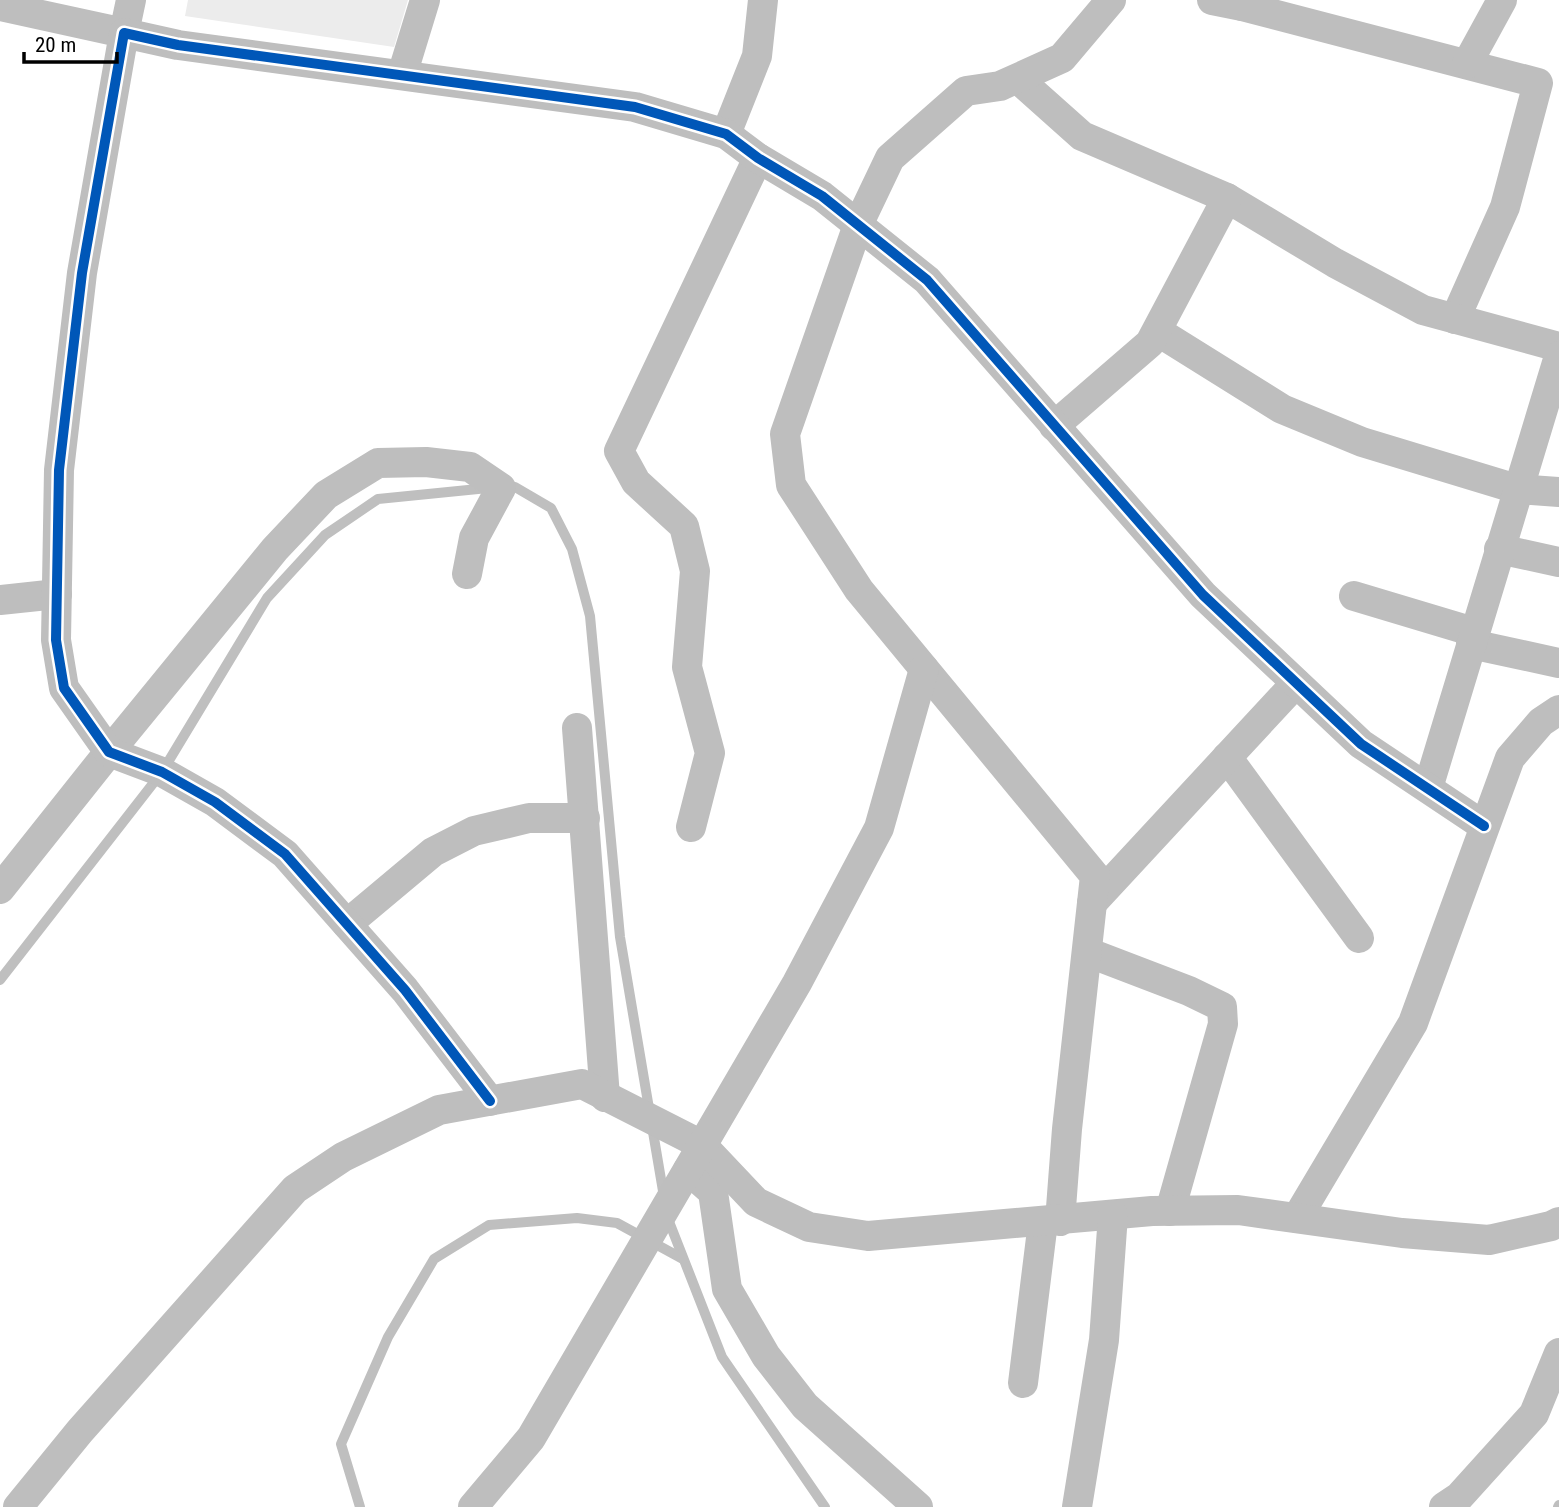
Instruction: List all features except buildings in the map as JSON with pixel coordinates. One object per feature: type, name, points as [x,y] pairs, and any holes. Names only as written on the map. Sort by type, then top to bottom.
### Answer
[{"type":"street","points":[[131,0],[82,273],[59,470],[56,640],[64,688],[108,752],[162,772],[215,802],[285,853],[405,990],[490,1101]]},
{"type":"street","points":[[402,75],[425,0]]},
{"type":"street","points":[[726,134],[757,56],[763,0]]},
{"type":"street","points":[[1023,1382],[1067,1129],[1095,876],[859,590],[791,485],[785,434],[858,225],[891,158],[966,91],[1000,86],[1062,58],[1111,0]]},
{"type":"street","points":[[1212,0],[1245,3],[1538,83],[1505,207],[1455,319]]},
{"type":"street","points":[[1467,64],[1503,0]]},
{"type":"street","points":[[0,6],[178,44],[635,107],[726,134],[758,158],[822,196],[927,280],[1203,594],[1361,744],[1484,826]]},
{"type":"street","points":[[1018,79],[1082,136],[1227,198],[1335,263],[1423,310],[1559,347]]},
{"type":"street","points":[[691,827],[710,753],[687,667],[695,571],[684,526],[636,482],[620,451],[758,158]]},
{"type":"street","points":[[1054,426],[1150,343],[1227,198]]},
{"type":"street","points":[[1157,331],[1283,409],[1362,442],[1517,489],[1559,492]]},
{"type":"street","points":[[1428,788],[1559,356]]},
{"type":"street","points":[[0,889],[108,752],[275,549],[326,495],[378,463],[426,462],[470,467],[501,488],[474,538],[467,574]]},
{"type":"street","points":[[1499,549],[1559,562]]},
{"type":"street","points":[[0,600],[57,594]]},
{"type":"street","points":[[1354,596],[1473,638],[1559,663]]},
{"type":"street","points":[[473,1507],[531,1438],[797,983],[879,828],[924,669]]},
{"type":"street","points":[[1092,903],[1296,683]]},
{"type":"street","points":[[1297,1218],[1413,1023],[1510,758],[1541,722],[1559,710]]},
{"type":"street","points":[[577,728],[605,1097]]},
{"type":"street","points":[[1227,757],[1359,938]]},
{"type":"street","points":[[347,924],[433,852],[474,831],[529,818],[585,818]]},
{"type":"street","points":[[1087,952],[1189,991],[1222,1007],[1223,1024],[1170,1211]]},
{"type":"street","points":[[18,1507],[79,1431],[295,1189],[344,1157],[439,1110],[582,1084],[695,1158],[756,1202],[809,1227],[868,1236],[1170,1211],[1238,1210],[1402,1233],[1489,1240],[1559,1222]]},
{"type":"street","points":[[695,1158],[713,1192],[727,1289],[766,1356],[805,1406],[918,1507]]},
{"type":"street","points":[[1077,1507],[1104,1340],[1113,1215]]},
{"type":"street","points":[[1444,1507],[1459,1497],[1534,1414],[1559,1353]]},
{"type":"shaded area","points":[[188,0],[408,0],[394,47],[185,16]]},
{"type":"waterway","points":[[503,488],[515,487],[551,508],[572,549],[590,616],[620,937],[664,1197]]},
{"type":"waterway","points":[[0,980],[162,772],[267,598],[325,535],[378,499],[488,488]]},
{"type":"waterway","points":[[360,1507],[341,1444],[388,1337],[434,1259],[489,1225],[577,1218],[617,1223],[683,1259]]},
{"type":"waterway","points":[[668,1219],[722,1357],[825,1507]]},
{"type":"cycle path","points":[[490,1101],[405,990],[285,854],[215,802],[162,772],[109,752],[64,688],[56,640],[59,470],[82,273],[124,33],[178,45],[635,107],[726,134],[758,158],[822,196],[927,280],[1203,595],[1361,744],[1484,826]]}]
